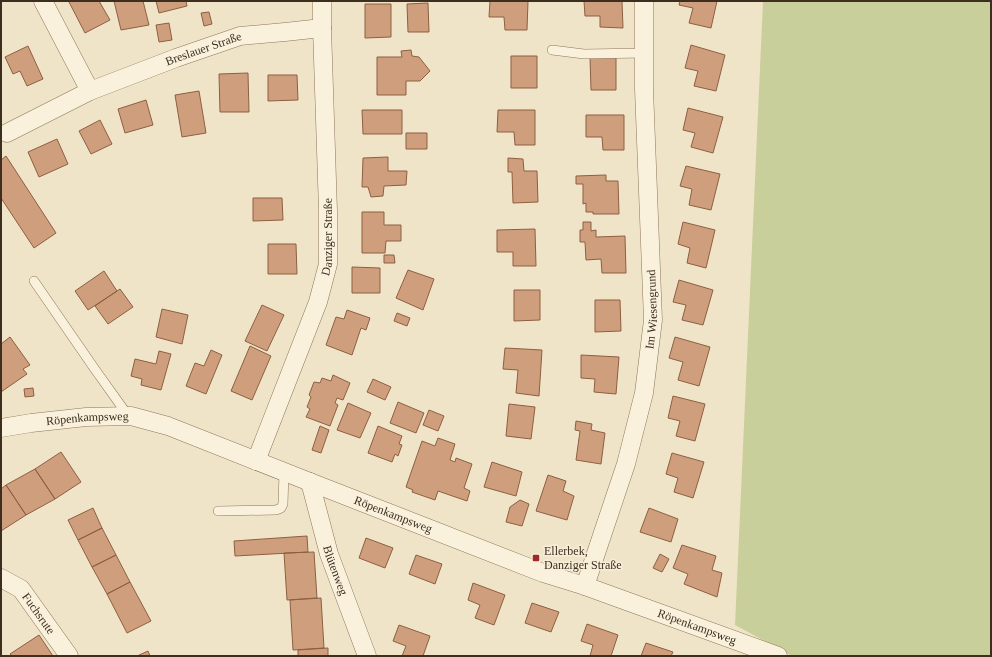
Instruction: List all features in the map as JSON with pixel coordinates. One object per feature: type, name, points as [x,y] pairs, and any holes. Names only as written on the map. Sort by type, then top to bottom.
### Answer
[{"type":"street","points":[[43,1],[90,90]]},
{"type":"street","name":"Danziger Straße","points":[[256,461],[318,302],[328,264],[328,211],[322,1]]},
{"type":"street","name":"Im Wiesengrund","points":[[585,586],[626,464],[644,393],[653,320],[644,53],[644,1]]},
{"type":"street","name":"Breslauer Straße","points":[[7,133],[90,90],[240,36],[322,28]]},
{"type":"street","name":"Röpenkampsweg","points":[[1,428],[86,417],[129,416],[168,426],[543,573],[585,586],[778,656]]},
{"type":"street","name":"Blütenweg","points":[[310,482],[329,554],[367,656]]},
{"type":"street","name":"Fuchsrute","points":[[1,578],[21,590],[69,656]]},
{"type":"lane","points":[[552,50],[584,54],[644,53]]},
{"type":"lane","points":[[34,281],[129,416]]},
{"type":"lane","points":[[218,511],[276,510],[281,508],[283,504],[284,472]]},
{"type":"green space","points":[[763,1],[991,1],[991,656],[792,656],[735,625]]},
{"type":"building","points":[[99,1],[110,20],[85,33],[69,2]]},
{"type":"building","points":[[114,1],[143,1],[149,25],[121,30]]},
{"type":"building","points":[[156,1],[186,1],[187,6],[159,13]]},
{"type":"building","points":[[490,1],[528,1],[527,30],[505,30],[504,17],[489,17]]},
{"type":"building","points":[[584,1],[622,1],[623,28],[600,27],[600,16],[585,16]]},
{"type":"building","points":[[680,1],[717,1],[711,28],[689,23],[693,8],[679,5]]},
{"type":"building","points":[[428,3],[429,32],[408,32],[407,4]]},
{"type":"building","points":[[365,4],[391,4],[391,37],[365,38]]},
{"type":"building","points":[[209,12],[212,24],[204,26],[201,13]]},
{"type":"building","points":[[169,23],[172,40],[159,42],[156,25]]},
{"type":"building","points":[[691,45],[725,55],[716,91],[694,86],[698,71],[685,68]]},
{"type":"building","points":[[28,46],[43,79],[27,86],[20,71],[13,74],[5,57]]},
{"type":"building","points":[[411,50],[412,56],[419,57],[430,71],[420,81],[406,81],[406,95],[377,95],[377,57],[402,57],[401,51]]},
{"type":"building","points":[[511,56],[537,56],[537,88],[511,88]]},
{"type":"building","points":[[590,57],[616,57],[616,90],[591,90]]},
{"type":"building","points":[[248,73],[249,112],[220,112],[219,74]]},
{"type":"building","points":[[268,75],[297,75],[298,100],[268,101]]},
{"type":"building","points":[[199,91],[206,133],[182,137],[175,95]]},
{"type":"building","points":[[146,100],[153,125],[125,133],[118,109]]},
{"type":"building","points":[[688,108],[723,117],[713,153],[691,147],[695,133],[683,130]]},
{"type":"building","points":[[362,110],[402,110],[402,134],[363,134]]},
{"type":"building","points":[[498,110],[535,110],[535,145],[515,145],[514,132],[497,132]]},
{"type":"building","points":[[586,115],[624,115],[624,150],[603,150],[602,137],[586,137]]},
{"type":"building","points":[[100,120],[112,144],[91,154],[79,131]]},
{"type":"building","points":[[406,133],[427,133],[427,149],[406,149]]},
{"type":"building","points":[[57,139],[68,164],[39,177],[28,152]]},
{"type":"building","points":[[6,156],[56,233],[34,248],[1,198],[1,160]]},
{"type":"building","points":[[388,157],[388,171],[407,171],[406,185],[384,186],[383,196],[371,197],[368,187],[362,187],[363,158]]},
{"type":"building","points":[[508,158],[523,159],[524,171],[537,171],[538,202],[513,203],[512,172],[508,172]]},
{"type":"building","points":[[686,166],[720,174],[711,210],[689,205],[692,189],[680,186]]},
{"type":"building","points":[[606,175],[606,181],[618,181],[619,214],[593,214],[593,212],[586,212],[586,203],[583,204],[583,184],[576,184],[576,176]]},
{"type":"building","points":[[253,198],[282,198],[283,220],[253,221]]},
{"type":"building","points":[[362,212],[384,212],[384,225],[401,225],[401,241],[386,241],[385,253],[362,253]]},
{"type":"building","points":[[583,222],[591,222],[591,231],[596,230],[596,237],[625,236],[626,273],[602,273],[601,259],[586,260],[585,242],[580,242],[580,230],[583,230]]},
{"type":"building","points":[[683,222],[715,230],[706,268],[687,263],[690,248],[678,244]]},
{"type":"building","points":[[535,229],[536,266],[513,266],[513,252],[497,252],[497,230]]},
{"type":"building","points":[[268,244],[296,244],[297,274],[268,274]]},
{"type":"building","points":[[384,255],[394,255],[395,263],[384,263]]},
{"type":"building","points":[[352,267],[380,268],[380,293],[352,293]]},
{"type":"building","points":[[408,270],[434,279],[423,310],[396,298]]},
{"type":"building","points":[[104,271],[117,291],[88,310],[75,291]]},
{"type":"building","points":[[679,280],[713,290],[703,325],[682,320],[686,305],[673,302]]},
{"type":"building","points":[[120,289],[133,307],[108,324],[95,306]]},
{"type":"building","points":[[514,290],[540,290],[540,320],[514,321]]},
{"type":"building","points":[[595,300],[620,300],[621,331],[595,332]]},
{"type":"building","points":[[262,305],[284,315],[267,351],[245,341]]},
{"type":"building","points":[[162,309],[188,315],[182,344],[156,337]]},
{"type":"building","points":[[347,310],[370,318],[366,330],[361,328],[352,355],[326,345],[336,317],[344,319]]},
{"type":"building","points":[[397,313],[410,318],[407,326],[394,321]]},
{"type":"building","points":[[10,337],[30,365],[23,369],[27,374],[1,392],[1,344]]},
{"type":"building","points":[[675,337],[710,347],[699,386],[678,380],[683,362],[669,358]]},
{"type":"building","points":[[250,346],[271,356],[252,400],[231,391]]},
{"type":"building","points":[[505,348],[542,350],[539,396],[516,393],[518,370],[503,369]]},
{"type":"building","points":[[211,350],[222,355],[206,394],[186,386],[195,363],[204,366]]},
{"type":"building","points":[[159,351],[171,354],[161,390],[141,385],[142,379],[131,376],[135,359],[156,364]]},
{"type":"building","points":[[581,355],[619,357],[616,394],[594,392],[595,379],[581,378]]},
{"type":"building","points":[[333,375],[350,383],[343,400],[337,398],[335,403],[338,405],[330,426],[306,417],[310,409],[307,407],[311,397],[309,395],[314,382],[320,383],[322,378],[331,381]]},
{"type":"building","points":[[373,379],[391,387],[385,400],[367,392]]},
{"type":"building","points":[[33,388],[34,396],[25,397],[24,389]]},
{"type":"building","points":[[673,396],[705,404],[695,441],[676,436],[680,421],[668,418]]},
{"type":"building","points":[[398,402],[424,413],[416,433],[390,423]]},
{"type":"building","points":[[348,403],[371,413],[360,438],[337,430]]},
{"type":"building","points":[[509,404],[535,407],[531,439],[506,436]]},
{"type":"building","points":[[429,410],[444,416],[438,431],[423,425]]},
{"type":"building","points":[[576,421],[592,424],[591,430],[605,433],[601,464],[576,460],[580,431],[575,430]]},
{"type":"building","points":[[320,426],[329,430],[321,453],[312,450]]},
{"type":"building","points":[[378,426],[402,436],[399,444],[402,445],[398,456],[395,454],[392,462],[368,453]]},
{"type":"building","points":[[438,438],[455,444],[450,460],[455,462],[456,458],[472,464],[464,488],[470,491],[467,501],[438,491],[435,500],[412,492],[413,490],[406,487],[422,441],[435,446]]},
{"type":"building","points":[[61,452],[81,482],[55,499],[35,469]]},
{"type":"building","points":[[672,453],[704,462],[693,498],[674,492],[678,478],[666,474]]},
{"type":"building","points":[[492,462],[522,472],[516,496],[484,487]]},
{"type":"building","points":[[35,469],[55,499],[26,515],[6,485]]},
{"type":"building","points":[[548,475],[566,481],[563,491],[574,496],[567,520],[536,511]]},
{"type":"building","points":[[6,485],[26,515],[1,531],[1,489]]},
{"type":"building","points":[[520,500],[529,504],[522,526],[506,522],[510,507]]},
{"type":"building","points":[[93,508],[102,528],[78,540],[68,520]]},
{"type":"building","points":[[649,508],[678,519],[671,542],[640,532]]},
{"type":"building","points":[[102,528],[116,555],[92,567],[78,540]]},
{"type":"building","points":[[307,536],[308,552],[235,556],[234,541]]},
{"type":"building","points":[[366,538],[393,548],[385,568],[359,558]]},
{"type":"building","points":[[682,545],[716,556],[712,570],[722,573],[717,597],[684,584],[688,574],[673,568]]},
{"type":"building","points":[[314,552],[317,598],[287,600],[284,553]]},
{"type":"building","points":[[660,554],[669,559],[662,572],[653,568]]},
{"type":"building","points":[[116,555],[130,582],[107,594],[92,567]]},
{"type":"building","points":[[416,555],[442,564],[435,584],[409,574]]},
{"type":"building","points":[[130,582],[151,621],[127,633],[107,594]]},
{"type":"building","points":[[473,583],[505,595],[494,625],[475,618],[480,605],[468,600]]},
{"type":"building","points":[[321,598],[324,648],[293,650],[290,600]]},
{"type":"building","points":[[532,603],[559,612],[551,632],[525,623]]},
{"type":"building","points":[[587,624],[618,635],[611,656],[590,656],[593,645],[581,641]]},
{"type":"building","points":[[399,625],[430,636],[423,656],[402,656],[406,646],[393,641]]},
{"type":"building","points":[[39,635],[53,656],[12,656],[10,654]]},
{"type":"building","points":[[646,643],[673,652],[671,656],[641,656]]},
{"type":"building","points":[[328,648],[328,656],[298,656],[298,650]]},
{"type":"building","points":[[148,651],[150,656],[137,656]]},
{"type":"place","name":"Ellerbek, Danziger Straße","points":[[536,558]]}]
